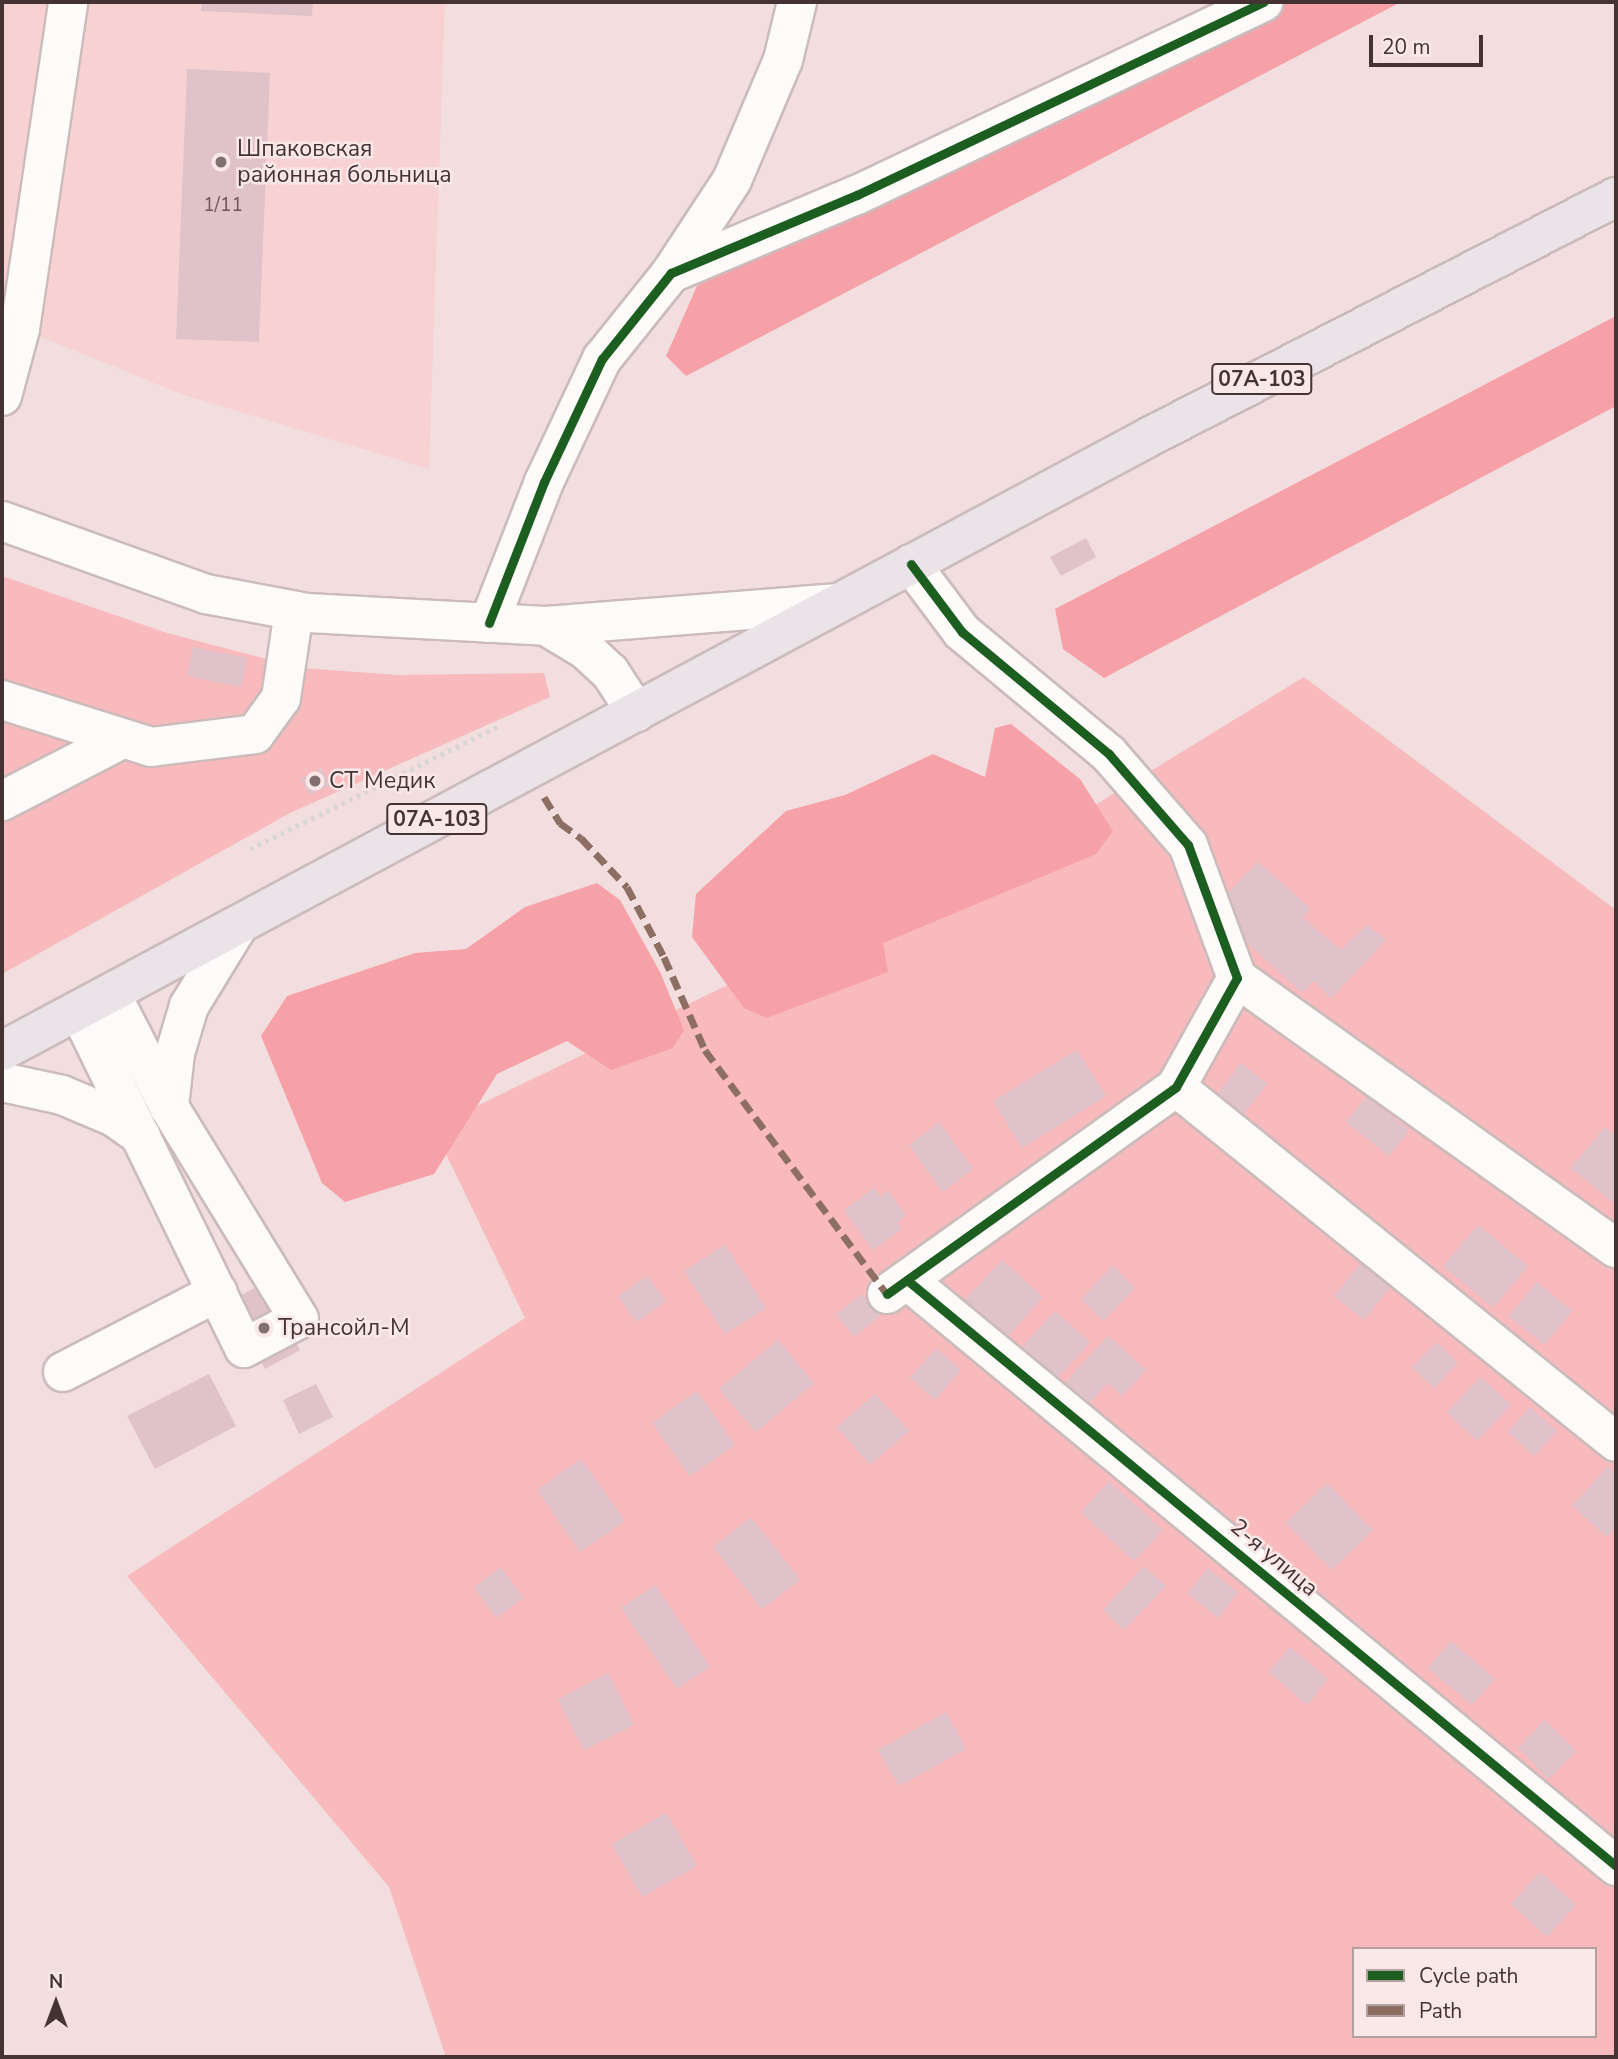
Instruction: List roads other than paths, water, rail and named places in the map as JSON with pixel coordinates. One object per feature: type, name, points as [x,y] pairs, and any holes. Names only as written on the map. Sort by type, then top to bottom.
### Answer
[{"type":"main road","name":"07А-103","points":[[2,1051],[911,564],[1616,197]]},
{"type":"street","points":[[2,396],[20,329],[68,2]]},
{"type":"street","points":[[489,623],[544,482],[602,359],[671,273],[732,180],[783,60],[797,2]]},
{"type":"street","points":[[671,273],[857,195],[1264,2]]},
{"type":"street","points":[[2,521],[206,594],[295,611],[546,626],[838,603]]},
{"type":"street","points":[[911,564],[962,632],[1109,754],[1188,845],[1237,978],[1616,1248]]},
{"type":"street","points":[[2,700],[151,747],[256,734],[281,698],[295,611]]},
{"type":"street","points":[[546,626],[586,650],[610,672],[636,712]]},
{"type":"street","points":[[2,801],[122,739]]},
{"type":"street","points":[[169,1107],[175,1053],[189,1006],[238,926]]},
{"type":"street","points":[[1237,978],[1176,1087],[1616,1442]]},
{"type":"street","points":[[95,1003],[169,1107],[299,1319],[244,1348],[141,1136],[95,1003]]},
{"type":"street","points":[[2,1082],[62,1094],[114,1117],[141,1136]]},
{"type":"street","name":"2-я улица","points":[[1176,1087],[897,1287],[1616,1866]]},
{"type":"street","points":[[63,1372],[218,1292]]},
{"type":"place","name":"Шпаковская районная больница","points":[[221,162]]},
{"type":"place","name":"СТ Медик","points":[[315,781]]},
{"type":"place","name":"Трансойл-М","points":[[264,1328]]}]
